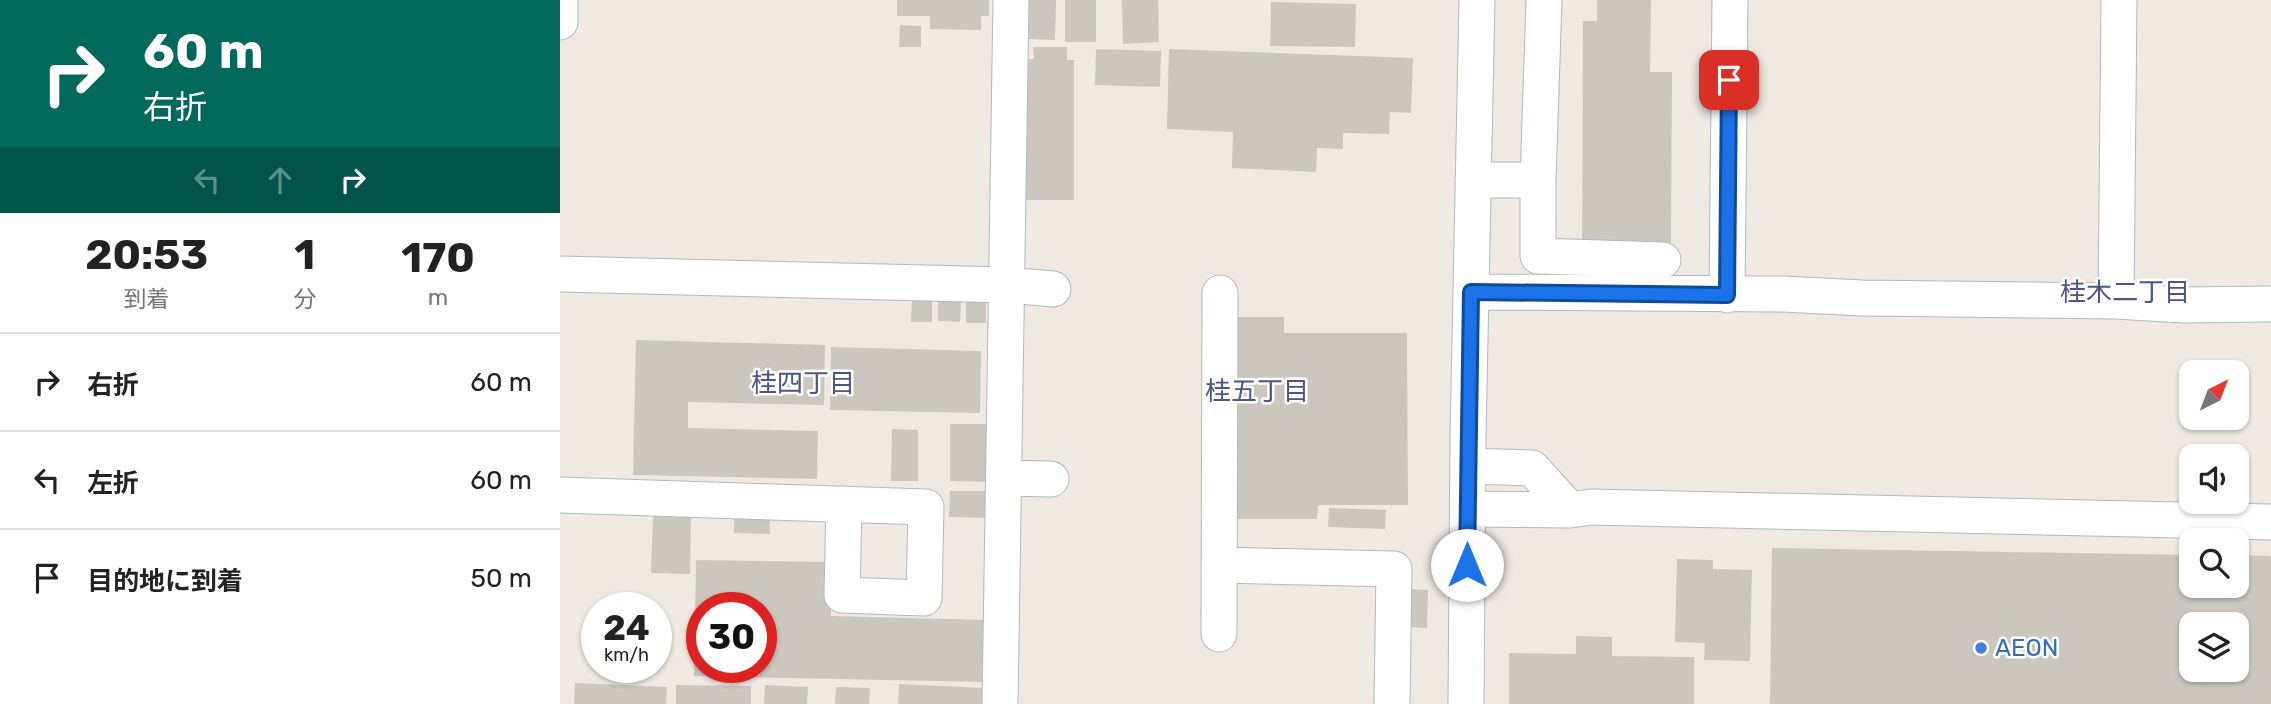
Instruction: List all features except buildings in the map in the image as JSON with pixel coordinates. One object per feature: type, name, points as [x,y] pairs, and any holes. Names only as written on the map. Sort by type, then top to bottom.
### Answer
[{"type":"street","points":[[560,0],[560,22]]},
{"type":"street","points":[[1000,704],[1011,0]]},
{"type":"street","points":[[1466,704],[1477,0]]},
{"type":"street","points":[[1545,0],[1538,256],[1663,260]]},
{"type":"street","points":[[1727,295],[1730,0]]},
{"type":"street","points":[[2116,301],[2119,0]]},
{"type":"street","points":[[1473,180],[1538,180]]},
{"type":"street","points":[[560,274],[1007,285],[1053,289]]},
{"type":"street","points":[[1471,292],[2116,301],[2183,305],[2271,304]]},
{"type":"street","points":[[1219,634],[1220,293]]},
{"type":"street","points":[[1468,466],[1532,468],[1570,510]]},
{"type":"street","points":[[1004,478],[1051,479]]},
{"type":"street","points":[[560,495],[844,504]]},
{"type":"street","points":[[1468,509],[1570,510],[1591,507],[2271,522]]},
{"type":"street","points":[[1219,565],[1394,569],[1392,704]]},
{"type":"place","name":"AEON","points":[[1981,648]]},
{"type":"district","name":"桂木二丁目","points":[[2125,292]]},
{"type":"district","name":"桂四丁目","points":[[803,383]]},
{"type":"district","name":"桂五丁目","points":[[1257,391]]},
{"type":"route","points":[[1467,565],[1471,292],[1727,295],[1729,80]]}]
